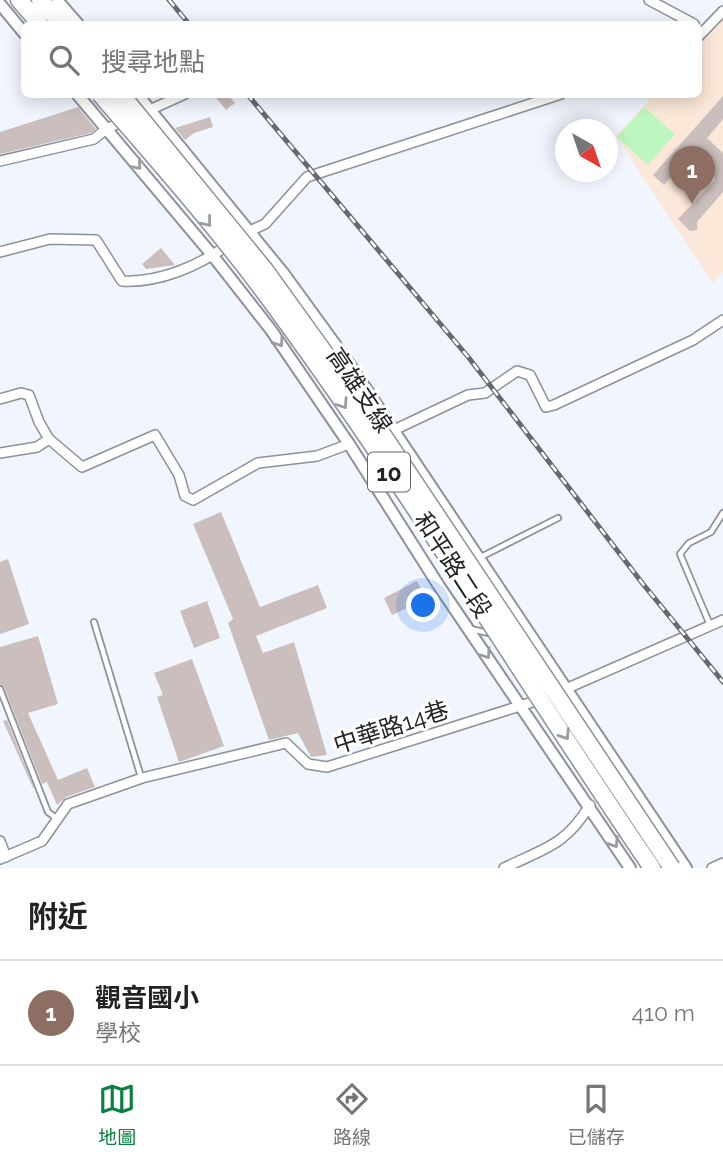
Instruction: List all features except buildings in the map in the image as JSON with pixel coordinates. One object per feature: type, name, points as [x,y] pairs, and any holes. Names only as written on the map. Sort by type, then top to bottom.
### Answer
[{"type":"highway","points":[[19,0],[37,21]]},
{"type":"highway","points":[[40,0],[59,21]]},
{"type":"highway","name":"高雄支線","points":[[103,98],[253,277],[307,352],[503,639],[652,868]]},
{"type":"highway","name":"高雄支線","points":[[124,98],[265,270],[373,420],[672,868]]},
{"type":"street","points":[[57,0],[75,21]]},
{"type":"street","points":[[649,0],[688,21]]},
{"type":"street","points":[[0,4],[21,29]]},
{"type":"street","points":[[702,31],[723,11]]},
{"type":"street","name":"和平路二段","points":[[80,98],[213,256],[271,330],[630,868]]},
{"type":"street","name":"和平路二段","points":[[140,98],[284,274],[394,430],[477,559],[567,688],[686,868]]},
{"type":"street","points":[[0,161],[94,139],[106,129],[176,98]]},
{"type":"street","points":[[0,252],[50,239],[96,240],[122,281],[135,282],[175,272],[213,256],[247,231],[265,224],[307,177],[549,98]]},
{"type":"street","points":[[394,430],[472,393],[485,393],[517,372],[530,374],[546,407],[554,405],[693,340],[723,320]]},
{"type":"street","points":[[0,399],[21,393],[29,395],[49,439],[82,467],[155,435],[179,475],[185,496],[193,500],[258,463],[317,456],[349,444]]},
{"type":"street","points":[[0,453],[37,447],[49,439]]},
{"type":"street","name":"中華路14巷","points":[[0,841],[3,858],[42,841],[68,804],[142,778],[286,743],[308,764],[327,767],[539,700],[723,620]]},
{"type":"street","points":[[505,868],[565,838],[575,829],[590,805]]},
{"type":"street","points":[[712,868],[723,863]]},
{"type":"lane","points":[[711,625],[680,554],[689,544],[711,532],[723,513]]},
{"type":"lane","points":[[477,559],[558,518]]},
{"type":"lane","points":[[94,622],[142,778]]},
{"type":"lane","points":[[470,629],[498,638],[518,661],[539,700]]},
{"type":"lane","points":[[0,689],[48,812],[57,818]]},
{"type":"shaded area","points":[[723,20],[723,272],[713,283],[618,139],[618,134],[651,98],[702,98],[702,43]]},
{"type":"green space","points":[[644,107],[675,134],[648,165],[618,136]]},
{"type":"railway","points":[[169,0],[186,21]]},
{"type":"railway","points":[[250,98],[469,358],[643,584],[723,682]]},
{"type":"place","name":"觀音國小","points":[[692,204]]}]
